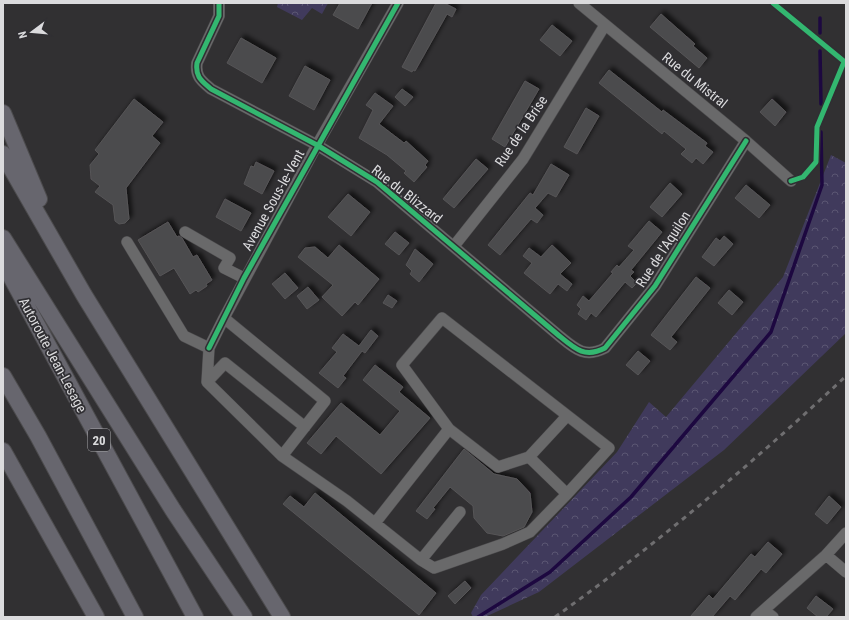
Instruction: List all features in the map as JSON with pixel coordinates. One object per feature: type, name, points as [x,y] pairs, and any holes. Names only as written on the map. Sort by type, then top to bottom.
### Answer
[{"type":"highway","points":[[3,113],[31,180],[84,295]]},
{"type":"highway","points":[[3,154],[84,295],[282,617]]},
{"type":"highway","points":[[3,238],[173,510],[244,617]]},
{"type":"highway","name":"Autoroute Jean-Lesage","points":[[3,262],[195,617]]},
{"type":"highway","points":[[3,376],[38,436],[135,617]]},
{"type":"highway","points":[[3,451],[96,617]]},
{"type":"highway","points":[[235,542],[291,617]]},
{"type":"street","name":"Rue du Blizzard","points":[[219,3],[219,16],[197,63],[196,71],[198,78],[211,89],[317,145],[377,182],[572,347],[584,353]]},
{"type":"street","name":"Avenue Sous-le-Vent","points":[[209,348],[244,278],[317,145],[398,3]]},
{"type":"street","name":"Rue du Mistral","points":[[579,3],[746,141],[791,181]]},
{"type":"street","name":"Rue de la Brise","points":[[454,246],[531,148],[605,25]]},
{"type":"street","name":"Rue de l'Aquilon","points":[[584,353],[595,353],[605,348],[655,286],[746,141]]},
{"type":"street","points":[[186,232],[230,258],[224,268],[244,278]]},
{"type":"street","points":[[127,242],[184,336],[209,348],[207,382],[282,456],[347,501],[421,560],[434,568],[503,544],[530,532],[609,448],[442,318],[402,364],[449,429],[498,467],[529,457],[567,416]]},
{"type":"street","points":[[224,318],[325,401],[282,456]]},
{"type":"street","points":[[207,382],[225,363],[305,427]]},
{"type":"street","points":[[375,523],[449,429]]},
{"type":"street","points":[[529,457],[567,494]]},
{"type":"street","points":[[421,560],[460,512]]},
{"type":"street","points":[[764,615],[826,555],[846,533]]},
{"type":"street","points":[[826,555],[846,572]]},
{"type":"green space","points":[[278,3],[328,3],[322,14],[312,8],[302,20],[277,7]]},
{"type":"green space","points":[[831,155],[846,163],[846,333],[724,450],[539,592],[485,617],[473,617],[471,613],[481,595],[617,452],[649,402],[666,417],[783,277]]},
{"type":"building","points":[[340,3],[372,3],[358,29],[333,15]]},
{"type":"building","points":[[436,3],[444,3],[456,9],[452,17],[447,14],[415,71],[413,70],[412,72],[402,67]]},
{"type":"building","points":[[661,14],[695,44],[693,46],[707,58],[699,68],[650,27]]},
{"type":"building","points":[[552,25],[572,41],[560,56],[540,40]]},
{"type":"building","points":[[241,38],[276,58],[262,83],[227,63]]},
{"type":"building","points":[[305,66],[330,80],[314,110],[289,96]]},
{"type":"building","points":[[609,70],[662,112],[663,110],[707,143],[705,146],[713,152],[703,164],[696,158],[692,163],[681,154],[686,149],[664,131],[662,134],[599,83]]},
{"type":"building","points":[[525,81],[539,89],[505,147],[492,139]]},
{"type":"building","points":[[402,89],[413,97],[405,106],[395,97]]},
{"type":"building","points":[[375,93],[393,106],[379,124],[404,143],[406,141],[428,161],[425,165],[427,167],[414,182],[404,173],[406,171],[387,155],[359,138],[373,110],[366,105]]},
{"type":"building","points":[[134,99],[163,122],[152,136],[160,143],[126,188],[129,219],[125,223],[119,224],[115,221],[113,205],[95,192],[100,186],[91,179],[90,165],[99,154],[95,150]]},
{"type":"building","points":[[772,99],[786,112],[775,126],[760,112]]},
{"type":"building","points":[[586,108],[599,116],[577,154],[564,147]]},
{"type":"building","points":[[476,159],[488,169],[454,208],[443,199]]},
{"type":"building","points":[[256,162],[274,171],[262,194],[244,184],[251,166],[254,167]]},
{"type":"building","points":[[551,164],[569,175],[556,197],[548,193],[535,208],[543,215],[537,223],[531,219],[500,255],[488,245],[530,193],[533,195]]},
{"type":"building","points":[[670,183],[682,194],[662,217],[650,207]]},
{"type":"building","points":[[746,185],[770,205],[759,218],[735,198]]},
{"type":"building","points":[[348,194],[370,212],[351,236],[328,217]]},
{"type":"building","points":[[225,199],[251,213],[241,231],[216,217]]},
{"type":"building","points":[[649,221],[662,232],[631,270],[634,272],[630,276],[637,283],[632,288],[625,282],[596,317],[591,313],[586,320],[578,314],[581,309],[577,305],[583,296],[589,301],[613,273],[611,272],[617,265],[619,267],[634,250],[628,246]]},
{"type":"building","points":[[168,222],[177,237],[179,236],[182,238],[193,257],[197,255],[212,280],[206,284],[207,286],[198,292],[196,290],[190,294],[174,268],[160,276],[138,240]]},
{"type":"building","points":[[395,232],[409,243],[399,255],[385,244]]},
{"type":"building","points":[[724,236],[733,244],[714,266],[702,257],[716,238],[720,241]]},
{"type":"building","points":[[339,245],[379,279],[358,305],[355,302],[342,316],[322,297],[333,285],[298,257],[305,248],[315,247],[328,258]]},
{"type":"building","points":[[552,245],[571,263],[560,274],[572,284],[567,291],[558,284],[550,294],[524,273],[532,263],[523,256],[529,248],[541,257]]},
{"type":"building","points":[[415,249],[433,264],[419,282],[410,274],[412,271],[406,265]]},
{"type":"building","points":[[285,273],[298,288],[285,299],[272,284]]},
{"type":"building","points":[[696,277],[710,288],[671,337],[677,342],[670,350],[651,335]]},
{"type":"building","points":[[308,287],[319,300],[307,309],[297,296]]},
{"type":"building","points":[[729,290],[743,302],[732,315],[718,303]]},
{"type":"building","points":[[388,295],[397,301],[392,308],[383,303]]},
{"type":"building","points":[[371,330],[378,336],[365,353],[362,351],[343,376],[346,378],[338,388],[319,373],[337,352],[332,348],[343,334],[359,346]]},
{"type":"building","points":[[638,351],[650,361],[638,375],[626,365]]},
{"type":"building","points":[[375,365],[403,387],[399,392],[430,418],[381,474],[336,436],[321,454],[307,443],[341,403],[380,435],[400,411],[363,380]]},
{"type":"building","points":[[464,449],[494,474],[517,479],[530,493],[532,512],[524,527],[503,536],[487,533],[474,518],[473,506],[450,487],[433,508],[435,509],[427,519],[416,511]]},
{"type":"building","points":[[315,493],[436,593],[419,615],[283,504],[290,496],[304,507]]},
{"type":"building","points":[[829,496],[841,507],[827,524],[815,514]]},
{"type":"building","points":[[768,542],[782,554],[766,573],[761,569],[735,600],[730,596],[712,617],[690,617],[709,595],[713,599],[751,554],[755,557]]},
{"type":"building","points":[[465,581],[471,588],[455,604],[448,596]]},
{"type":"building","points":[[816,596],[833,609],[826,617],[818,617],[807,608]]},
{"type":"waterway","points":[[820,18],[820,33]]},
{"type":"waterway","points":[[820,51],[821,104]]},
{"type":"waterway","points":[[478,617],[550,572],[631,497],[771,332],[822,185],[821,132]]},
{"type":"railway","points":[[555,617],[631,561],[668,531],[776,440],[846,376]]},
{"type":"cycle path","points":[[219,3],[219,16],[197,63],[198,75],[205,84],[211,89],[317,145],[377,182],[563,339],[574,347],[585,352],[598,351],[605,348],[655,286],[746,141]]},
{"type":"cycle path","points":[[209,348],[244,278],[398,3]]},
{"type":"cycle path","points":[[773,3],[846,63]]},
{"type":"cycle path","points":[[791,181],[803,177],[816,162],[817,127],[844,62]]}]
